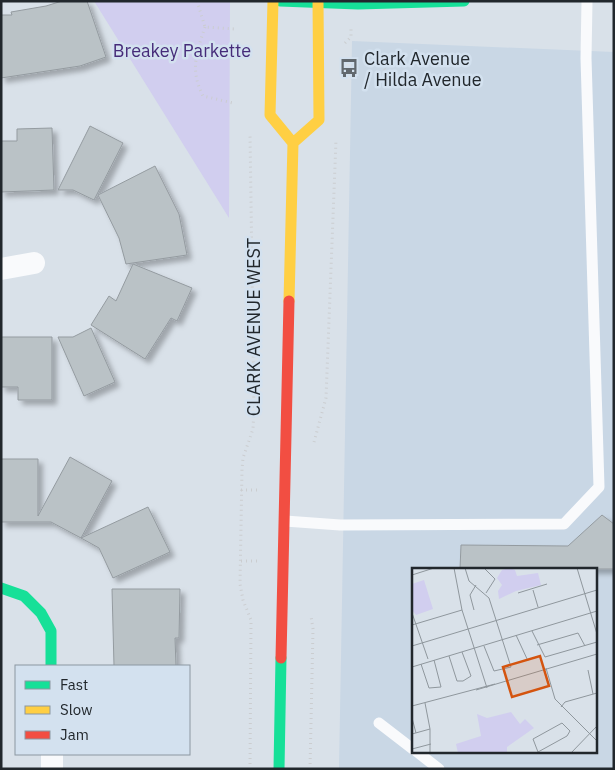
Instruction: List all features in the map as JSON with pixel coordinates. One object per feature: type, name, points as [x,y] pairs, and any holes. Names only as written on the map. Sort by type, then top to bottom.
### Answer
[{"type":"street","points":[[273,1],[270,115],[293,143],[319,120],[318,2]]},
{"type":"street","points":[[280,1],[464,1]]},
{"type":"street","name":"CLARK AVENUE WEST","points":[[279,769],[293,143]]},
{"type":"street","points":[[1,269],[34,263]]},
{"type":"street","points":[[1,588],[24,596],[41,613],[51,631],[51,665]]},
{"type":"street","points":[[52,755],[52,769]]},
{"type":"lane","points":[[285,521],[340,524],[564,524],[599,487],[586,58],[587,1]]},
{"type":"lane","points":[[378,724],[412,748]]},
{"type":"lane","points":[[418,752],[439,769]]},
{"type":"path","points":[[196,1],[205,27],[195,54],[196,81],[203,96],[233,103]]},
{"type":"path","points":[[205,27],[235,29]]},
{"type":"path","points":[[341,49],[351,37]]},
{"type":"path","points":[[381,65],[404,91]]},
{"type":"path","name":"CLARK AVENUE WEST","points":[[250,130],[254,414],[253,429],[243,458],[240,570],[243,600],[251,620],[250,769]]},
{"type":"path","points":[[312,450],[326,390],[336,136]]},
{"type":"path","points":[[310,612],[313,629],[310,769]]},
{"type":"shaded area","points":[[352,41],[614,52],[614,769],[339,769]]},
{"type":"green space","name":"Breakey Parkette","points":[[94,1],[230,1],[229,218]]},
{"type":"building","points":[[62,1],[87,1],[106,57],[80,66],[1,78],[1,15],[12,15],[11,12],[46,6]]},
{"type":"building","points":[[90,126],[123,143],[94,200],[73,190],[58,190]]},
{"type":"building","points":[[52,128],[54,190],[1,192],[1,141],[17,141],[17,129]]},
{"type":"building","points":[[155,166],[179,214],[187,255],[126,264],[119,238],[98,195]]},
{"type":"building","points":[[133,264],[192,288],[177,321],[171,318],[145,359],[91,325],[109,296],[116,301]]},
{"type":"building","points":[[91,328],[115,382],[84,396],[58,337],[73,337]]},
{"type":"building","points":[[1,337],[52,337],[52,400],[18,400],[18,387],[1,387]]},
{"type":"building","points":[[70,457],[112,481],[81,538],[51,522],[1,522],[1,459],[38,459],[38,516]]},
{"type":"building","points":[[148,507],[170,552],[113,578],[99,548],[81,538]]},
{"type":"building","points":[[602,515],[614,524],[614,569],[460,568],[461,545],[568,546]]},
{"type":"building","points":[[112,589],[180,589],[179,638],[175,638],[176,665],[114,665]]},
{"type":"traffic: fast","points":[[280,1],[358,4],[464,1]]},
{"type":"traffic: fast","points":[[1,588],[24,596],[41,613],[51,631],[51,665]]},
{"type":"traffic: fast","points":[[279,769],[281,658]]},
{"type":"traffic: slow","points":[[273,1],[270,115],[293,143],[289,301]]},
{"type":"traffic: slow","points":[[293,143],[319,120],[318,1]]},
{"type":"traffic: jam","points":[[281,658],[289,301]]},
{"type":"place","name":"Clark Avenue / Hilda Avenue","points":[[349,68]]}]
